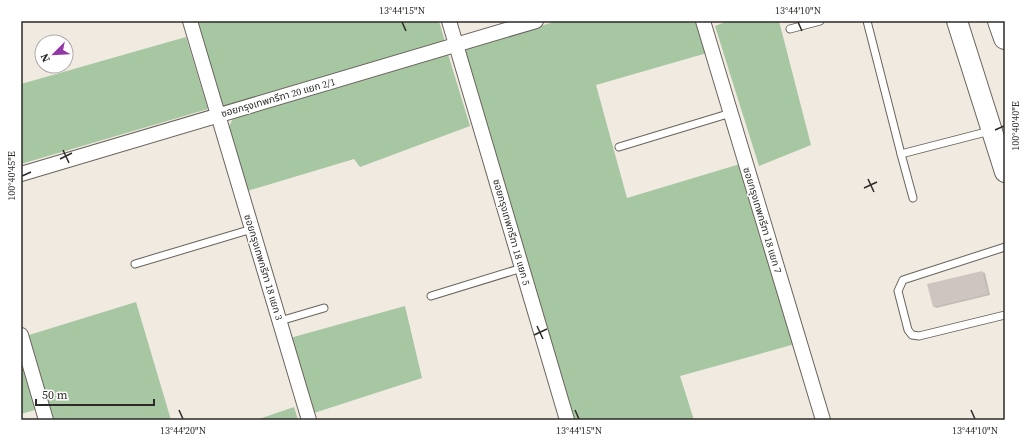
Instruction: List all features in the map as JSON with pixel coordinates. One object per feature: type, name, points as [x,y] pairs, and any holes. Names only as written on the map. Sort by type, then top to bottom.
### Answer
[{"type":"highway","points":[[1000,21],[1005,38]]},
{"type":"main road","points":[[957,21],[1005,172]]},
{"type":"street","name":"ซอยกรุงเทพกรีฑา 18 แยก 3","points":[[190,21],[309,420]]},
{"type":"street","name":"ซอยกรุงเทพกรีฑา 18 แยก 5","points":[[449,21],[567,420]]},
{"type":"street","name":"ซอยกรุงเทพกรีฑา 20 แยก 2/1","points":[[21,174],[218,114],[536,21]]},
{"type":"street","name":"ซอยกรุงเทพกรีฑา 18 แยก 7","points":[[703,21],[823,420]]},
{"type":"street","points":[[21,335],[46,420]]},
{"type":"lane","points":[[790,29],[820,21]]},
{"type":"lane","points":[[867,21],[913,198]]},
{"type":"lane","points":[[619,147],[731,112]]},
{"type":"lane","points":[[901,154],[992,131]]},
{"type":"lane","points":[[135,264],[252,229]]},
{"type":"lane","points":[[1005,247],[903,280],[898,291],[908,330],[912,335],[919,336],[1005,316]]},
{"type":"lane","points":[[431,296],[522,268]]},
{"type":"lane","points":[[280,321],[324,308]]},
{"type":"green space","points":[[195,21],[439,21],[445,42],[221,107]]},
{"type":"green space","points":[[557,21],[698,21],[707,53],[596,85],[627,198],[740,164],[795,344],[680,376],[694,420],[572,420],[462,50]]},
{"type":"green space","points":[[728,21],[779,21],[811,145],[759,166],[715,26]]},
{"type":"green space","points":[[186,37],[208,109],[21,164],[21,84],[56,74],[74,74],[74,69]]},
{"type":"green space","points":[[448,54],[470,126],[360,167],[354,159],[247,191],[228,129],[234,116]]},
{"type":"green space","points":[[136,302],[171,420],[53,420],[29,335]]},
{"type":"green space","points":[[405,306],[422,378],[314,413],[290,338]]},
{"type":"green space","points":[[21,362],[35,410],[21,414]]},
{"type":"green space","points":[[294,407],[298,420],[256,420]]},
{"type":"building","points":[[982,271],[988,294],[933,307],[927,284]]}]
